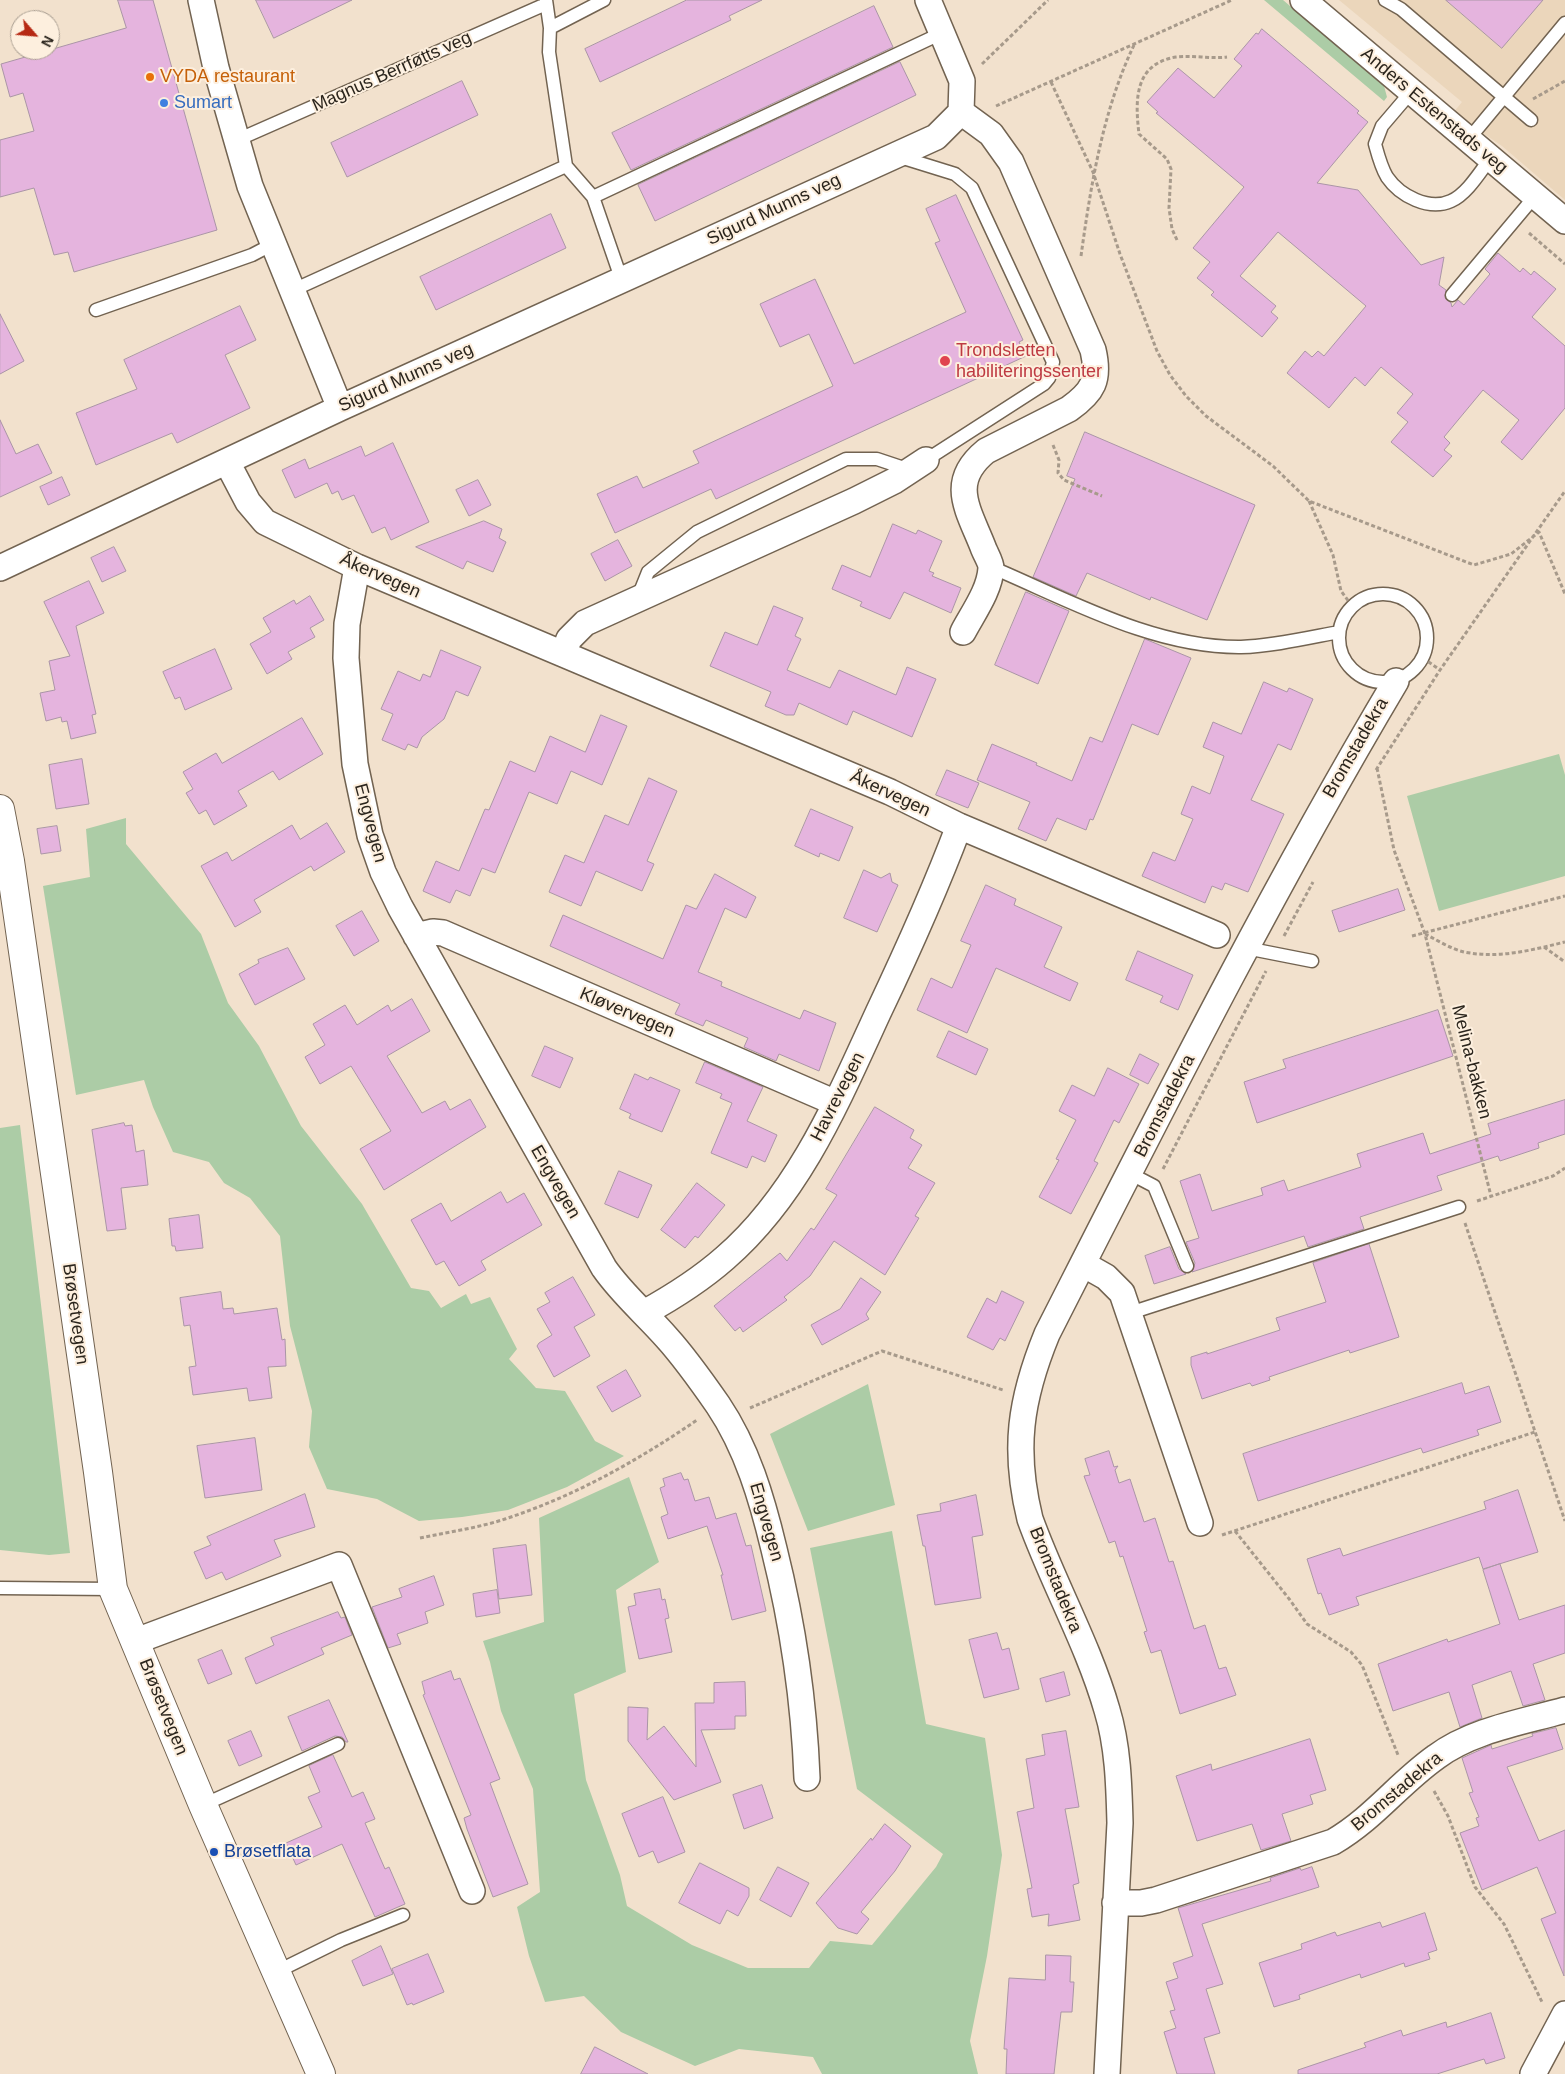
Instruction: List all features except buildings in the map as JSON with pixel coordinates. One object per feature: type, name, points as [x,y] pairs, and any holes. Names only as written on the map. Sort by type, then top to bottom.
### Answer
[{"type":"street","points":[[201,0],[216,68],[250,186],[340,408]]},
{"type":"street","points":[[928,0],[962,81],[961,112],[991,134],[1011,162],[1093,350],[1096,375],[1086,395],[1069,409],[986,451],[976,459],[965,477],[962,486],[964,498],[991,567],[987,584],[963,632]]},
{"type":"street","name":"Anders Estenstads veg","points":[[1304,0],[1565,221]]},
{"type":"street","name":"Sigurd Munns veg","points":[[0,568],[340,408],[936,137],[961,112]]},
{"type":"street","name":"Åkervegen","points":[[227,462],[248,502],[265,522],[357,567],[890,792],[959,826],[1217,935]]},
{"type":"street","points":[[564,654],[570,639],[585,623],[854,501],[918,465]]},
{"type":"street","name":"Engvegen","points":[[357,567],[347,624],[346,658],[355,764],[363,808],[380,862],[416,936],[604,1268],[622,1292],[644,1313],[692,1368],[722,1412],[754,1478],[789,1611],[805,1725],[807,1778]]},
{"type":"street","name":"Bromstadekra","points":[[1107,2074],[1120,1823],[1119,1784],[1115,1749],[1107,1711],[1097,1680],[1041,1549],[1028,1510],[1020,1462],[1025,1397],[1047,1334],[1246,948],[1328,796],[1396,681]]},
{"type":"street","name":"Brøsetvegen","points":[[0,809],[21,940],[113,1589],[204,1805],[321,2074]]},
{"type":"street","name":"Havrevegen","points":[[644,1313],[697,1281],[726,1258],[759,1224],[794,1176],[836,1103],[922,918],[959,826]]},
{"type":"street","name":"Kløvervegen","points":[[416,936],[433,932],[443,933],[836,1103]]},
{"type":"street","points":[[1083,1264],[1115,1283],[1122,1293],[1200,1523]]},
{"type":"street","points":[[136,1641],[339,1565],[472,1891]]},
{"type":"street","name":"Bromstadekra","points":[[1115,1903],[1141,1903],[1156,1900],[1333,1842],[1360,1825],[1416,1772],[1455,1745],[1490,1732],[1565,1710]]},
{"type":"street","points":[[1533,2074],[1565,2014]]},
{"type":"lane","points":[[550,28],[604,0]]},
{"type":"lane","points":[[1385,0],[1401,9],[1466,62],[1531,120]]},
{"type":"lane","name":"Magnus Berrføtts veg","points":[[237,140],[546,2],[550,28],[549,52],[566,166]]},
{"type":"lane","points":[[1468,140],[1565,23]]},
{"type":"lane","points":[[592,197],[942,33]]},
{"type":"lane","points":[[1411,92],[1382,126],[1375,144],[1388,177],[1399,189],[1414,200],[1432,205],[1451,201],[1462,192],[1490,159]]},
{"type":"lane","points":[[637,599],[648,572],[697,532],[846,459],[877,459],[918,465],[1044,384],[1049,378],[1053,362],[972,188],[955,174],[893,155]]},
{"type":"lane","points":[[291,291],[566,166],[592,197],[622,281]]},
{"type":"lane","points":[[1452,295],[1535,196]]},
{"type":"lane","points":[[96,310],[252,255],[273,244]]},
{"type":"lane","points":[[991,567],[1124,623],[1180,641],[1240,647],[1264,645],[1339,632],[1343,618],[1352,606],[1363,598],[1377,594],[1391,594],[1404,598],[1415,607],[1425,625],[1427,645],[1423,658]]},
{"type":"lane","name":"Bromstadekra","points":[[1339,632],[1339,647],[1345,661],[1354,672],[1367,680],[1381,683],[1396,681],[1407,676],[1423,658]]},
{"type":"lane","points":[[1246,948],[1312,961]]},
{"type":"lane","points":[[1131,1174],[1154,1186],[1187,1266]]},
{"type":"lane","points":[[1130,1312],[1459,1207]]},
{"type":"lane","points":[[0,1588],[113,1589]]},
{"type":"lane","points":[[204,1805],[338,1744]]},
{"type":"lane","points":[[276,1972],[342,1940],[403,1915]]},
{"type":"path","points":[[962,81],[993,55],[1048,0]]},
{"type":"path","points":[[961,112],[984,110],[1051,82],[1135,42],[1232,0]]},
{"type":"path","points":[[1080,258],[1093,172],[1123,68],[1135,42]]},
{"type":"path","points":[[1177,240],[1172,229],[1168,208],[1171,169],[1166,159],[1139,134],[1137,113],[1141,82],[1146,71],[1163,61],[1176,57],[1227,57]]},
{"type":"path","points":[[1520,111],[1540,94],[1565,81]]},
{"type":"path","points":[[1051,82],[1093,172],[1120,254],[1157,351],[1170,375],[1186,396],[1206,416],[1273,466],[1308,500],[1333,555],[1341,591],[1352,606]]},
{"type":"path","points":[[1041,423],[1054,448],[1058,460],[1058,473],[1064,480],[1102,496]]},
{"type":"path","points":[[1373,775],[1440,670],[1539,532],[1565,491]]},
{"type":"path","points":[[1308,500],[1474,565],[1511,554],[1539,532]]},
{"type":"path","points":[[1539,532],[1565,594]]},
{"type":"path","points":[[1423,658],[1440,670]]},
{"type":"path","name":"Melina-bakken","points":[[1377,768],[1394,850],[1424,934],[1491,1196]]},
{"type":"path","points":[[1154,1186],[1315,879]]},
{"type":"path","points":[[1412,936],[1565,896]]},
{"type":"path","points":[[1424,934],[1462,952],[1486,954],[1518,953],[1565,942]]},
{"type":"path","points":[[1543,947],[1565,962]]},
{"type":"path","points":[[1565,1168],[1553,1176],[1459,1207],[1565,1521]]},
{"type":"path","points":[[420,1538],[504,1520],[572,1495],[722,1412],[882,1351],[1025,1397]]},
{"type":"path","points":[[1200,1523],[1208,1532],[1221,1535],[1535,1432]]},
{"type":"shaded area","points":[[1339,0],[1565,0],[1565,200],[1502,146],[1453,113],[1462,102]]},
{"type":"green space","points":[[1264,0],[1283,0],[1384,86],[1387,97],[1384,101]]},
{"type":"green space","points":[[1559,754],[1565,775],[1565,876],[1439,911],[1407,796]]},
{"type":"green space","points":[[126,818],[126,844],[201,934],[228,1003],[259,1046],[301,1126],[362,1204],[411,1288],[429,1291],[441,1308],[466,1294],[471,1304],[490,1297],[517,1349],[509,1359],[536,1388],[565,1391],[595,1441],[624,1456],[567,1487],[508,1510],[462,1517],[419,1521],[377,1499],[327,1489],[309,1447],[312,1411],[290,1326],[280,1236],[250,1198],[224,1183],[209,1162],[173,1152],[153,1107],[144,1080],[76,1095],[43,886],[90,877],[86,829]]},
{"type":"green space","points":[[20,1125],[70,1553],[49,1555],[0,1550],[0,1128]]},
{"type":"green space","points":[[868,1384],[895,1505],[808,1531],[770,1434]]},
{"type":"green space","points":[[629,1477],[659,1562],[616,1590],[626,1672],[574,1694],[586,1780],[620,1875],[627,1906],[692,1945],[748,1968],[809,1968],[830,1941],[872,1945],[936,1867],[943,1854],[857,1789],[810,1548],[892,1531],[926,1724],[985,1738],[1002,1855],[987,1956],[970,2041],[978,2074],[822,2074],[813,2057],[739,2049],[695,2066],[621,2032],[584,1996],[545,2002],[529,1956],[517,1907],[540,1892],[533,1789],[501,1711],[490,1662],[483,1641],[544,1622],[539,1518]]},
{"type":"place","name":"VYDA restaurant","points":[[150,77]]},
{"type":"place","name":"Sumart","points":[[164,103]]},
{"type":"place","name":"Trondsletten habiliteringssenter","points":[[945,361]]},
{"type":"place","name":"Brøsetflata","points":[[214,1852]]}]
